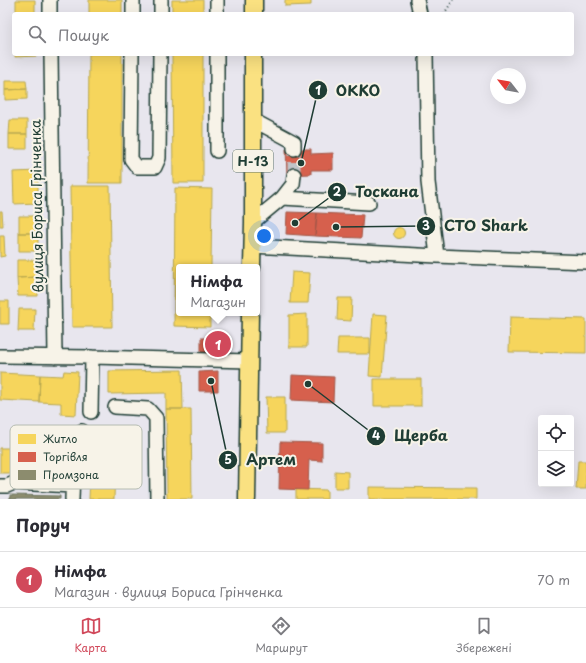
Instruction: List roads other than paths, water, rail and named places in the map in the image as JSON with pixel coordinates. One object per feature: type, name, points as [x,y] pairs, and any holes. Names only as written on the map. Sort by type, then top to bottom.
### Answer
[{"type":"main road","points":[[254,0],[254,12]]},
{"type":"main road","name":"Н-13","points":[[252,264],[253,56]]},
{"type":"main road","points":[[247,499],[250,316]]},
{"type":"street","points":[[50,0],[50,12]]},
{"type":"street","points":[[132,12],[133,0]]},
{"type":"street","points":[[161,0],[161,12]]},
{"type":"street","points":[[217,0],[217,12]]},
{"type":"street","points":[[417,0],[420,12]]},
{"type":"street","name":"вулиця Бориса Грінченка","points":[[51,56],[55,357]]},
{"type":"street","points":[[132,56],[131,159],[137,167],[155,167],[159,158],[160,56]]},
{"type":"street","points":[[217,56],[217,151]]},
{"type":"street","points":[[426,56],[428,182],[437,256]]},
{"type":"street","points":[[253,120],[294,142],[294,149]]},
{"type":"street","points":[[253,222],[282,198],[293,184],[294,175]]},
{"type":"street","points":[[282,198],[369,203]]},
{"type":"street","points":[[252,246],[586,262]]},
{"type":"street","points":[[0,356],[249,361]]},
{"type":"street","points":[[91,412],[92,357]]},
{"type":"street","points":[[115,407],[148,409],[156,418],[158,499]]},
{"type":"street","points":[[0,486],[10,485]]},
{"type":"street","points":[[46,489],[72,493]]},
{"type":"tunnel","points":[[294,149],[294,175]]},
{"type":"place","name":"ОККО","points":[[301,163]]},
{"type":"place","name":"Тоскана","points":[[295,223]]},
{"type":"place","name":"СТО Shark","points":[[336,227]]},
{"type":"place","name":"Німфа","points":[[218,344]]},
{"type":"place","name":"Артем","points":[[211,381]]},
{"type":"place","name":"Щерба","points":[[308,384]]}]
